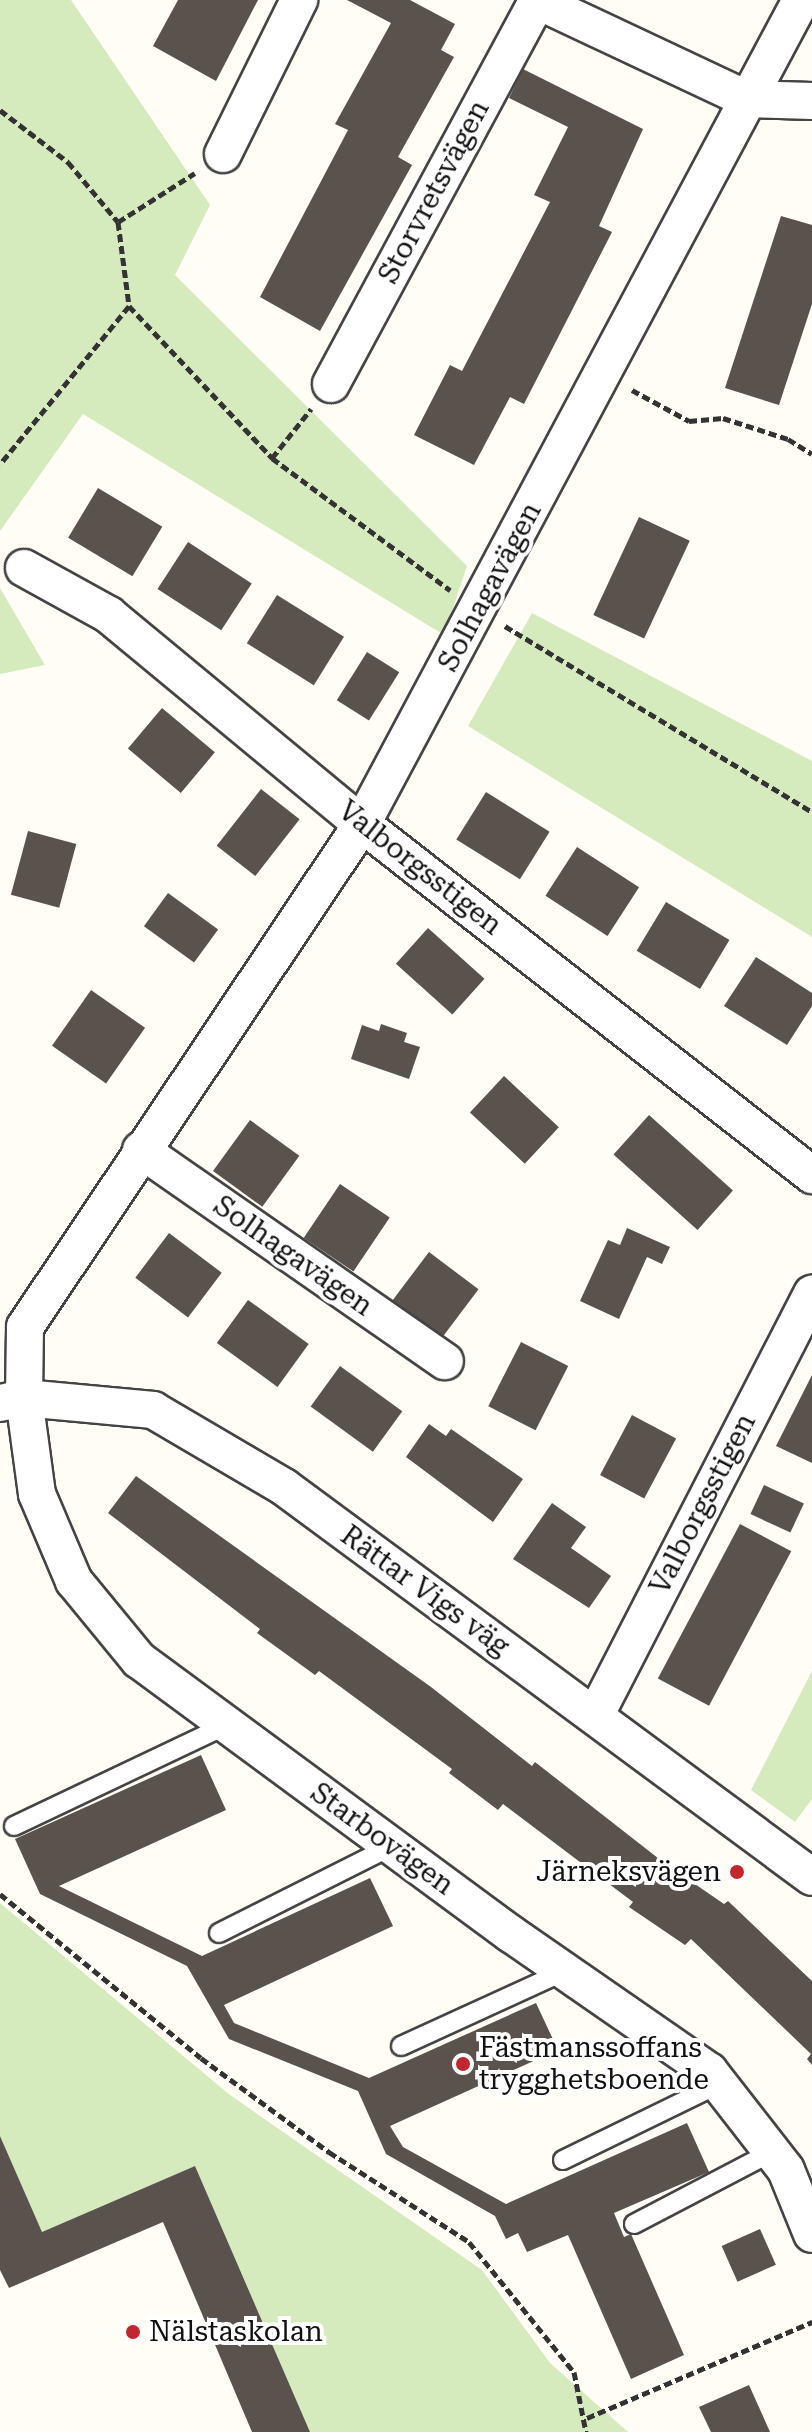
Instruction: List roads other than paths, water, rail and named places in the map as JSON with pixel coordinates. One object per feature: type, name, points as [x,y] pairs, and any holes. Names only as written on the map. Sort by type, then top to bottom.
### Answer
[{"type":"street","points":[[223,154],[299,0]]},
{"type":"street","name":"Storvretsvägen","points":[[331,384],[536,0],[746,99],[812,101]]},
{"type":"street","name":"Solhagavägen","points":[[12,1401],[25,1327],[362,824],[801,0]]},
{"type":"street","name":"Valborgsstigen","points":[[24,568],[109,615],[362,824],[812,1175]]},
{"type":"street","name":"Solhagavägen","points":[[141,1150],[445,1361]]},
{"type":"street","name":"Valborgsstigen","points":[[595,1716],[812,1293]]},
{"type":"street","name":"Rättar Vigs väg","points":[[12,1401],[153,1410],[284,1487],[812,1877]]},
{"type":"street","name":"Starbovägen","points":[[12,1401],[37,1494],[74,1581],[139,1660],[565,1971],[709,2071],[786,2170],[812,2234]]},
{"type":"lane","points":[[14,1826],[227,1725]]},
{"type":"lane","points":[[219,1933],[392,1846]]},
{"type":"lane","points":[[401,2046],[565,1971]]},
{"type":"lane","points":[[563,2160],[719,2084]]},
{"type":"lane","points":[[634,2224],[772,2152]]},
{"type":"place","name":"Järneksvägen","points":[[737,1872]]},
{"type":"place","name":"Fästmanssoffans trygghetsboende","points":[[463,2064]]},
{"type":"place","name":"Nälstaskolan","points":[[133,2332]]}]
